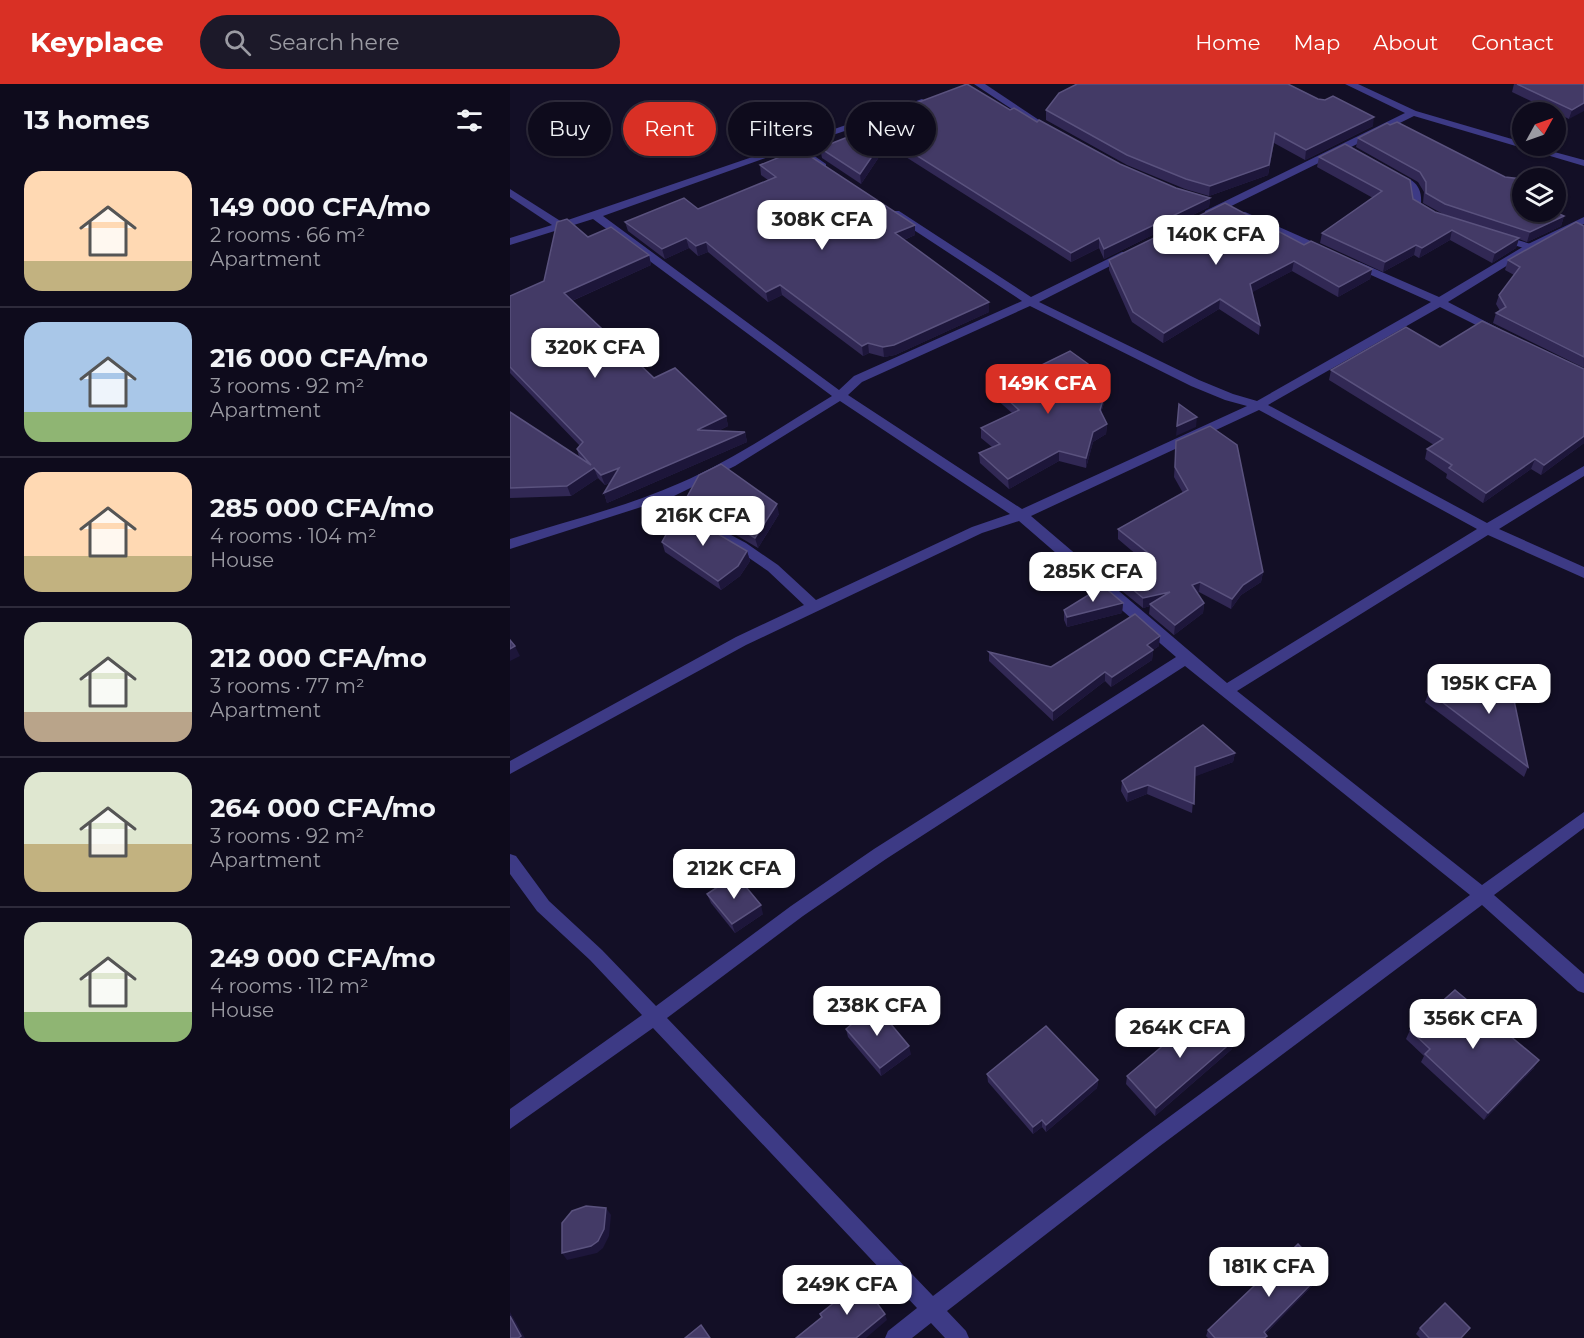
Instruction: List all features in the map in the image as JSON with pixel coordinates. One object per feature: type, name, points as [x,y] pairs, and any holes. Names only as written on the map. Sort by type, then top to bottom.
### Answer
[{"type":"street","points":[[966,88],[978,84],[1053,132]]},
{"type":"street","points":[[1350,84],[1413,113],[1512,142]]},
{"type":"street","points":[[834,131],[933,98]]},
{"type":"street","points":[[1193,221],[1348,150],[1413,113]]},
{"type":"street","points":[[510,242],[595,215],[761,156]]},
{"type":"street","points":[[808,156],[835,175]]},
{"type":"street","points":[[1560,156],[1584,163]]},
{"type":"street","points":[[1383,169],[1413,186],[1417,193],[1416,205],[1438,218]]},
{"type":"street","points":[[510,192],[561,226]]},
{"type":"street","points":[[1205,200],[1224,206],[1440,302],[1510,338]]},
{"type":"street","points":[[882,206],[944,244],[1030,302],[1195,383],[1229,397],[1258,405],[1489,531],[1584,573]]},
{"type":"street","points":[[595,215],[840,396],[1021,515],[1186,658],[1481,894],[1584,985]]},
{"type":"street","points":[[510,768],[741,641],[977,530],[1021,515],[1166,450],[1258,405],[1440,302],[1530,247],[1584,219]]},
{"type":"street","points":[[1489,234],[1530,247]]},
{"type":"street","points":[[510,544],[662,496],[730,463],[840,396],[858,379],[1030,302],[1132,251]]},
{"type":"street","points":[[1227,690],[1489,531],[1584,470]]},
{"type":"street","points":[[662,496],[698,523],[741,546],[773,568],[814,606]]},
{"type":"street","points":[[510,1120],[797,911],[870,861],[1186,658]]},
{"type":"street","points":[[895,1338],[931,1308],[1584,819]]},
{"type":"street","points":[[510,861],[543,906],[596,955],[653,1018],[959,1338]]},
{"type":"building","points":[[967,84],[1010,110],[1014,108],[1037,122],[1039,120],[1120,164],[1176,188],[1210,198],[1104,249],[1099,238],[1071,253],[918,156],[936,156],[936,102],[919,102]]},
{"type":"building","points":[[1077,84],[1288,84],[1318,99],[1325,100],[1333,96],[1374,117],[1306,150],[1275,133],[1269,165],[1210,186],[1186,179],[1127,155],[1046,110],[1059,93]]},
{"type":"building","points":[[1517,84],[1584,84],[1584,103],[1572,110],[1566,107],[1566,102],[1555,102]]},
{"type":"building","points":[[1397,122],[1505,177],[1512,178],[1512,222],[1551,222],[1530,232],[1445,204],[1426,193],[1426,182],[1420,172],[1358,138],[1387,123],[1390,125]]},
{"type":"building","points":[[846,138],[846,156],[872,156],[860,174],[832,156],[834,142]]},
{"type":"building","points":[[1345,144],[1410,180],[1413,199],[1435,212],[1519,238],[1495,253],[1452,230],[1422,248],[1416,245],[1385,262],[1322,233],[1382,191],[1319,157]]},
{"type":"building","points":[[782,156],[810,156],[915,225],[895,233],[989,302],[894,345],[883,347],[868,343],[862,346],[780,285],[766,292],[706,242],[696,246],[686,238],[662,249],[625,222],[684,198],[698,209],[776,177],[760,165]]},
{"type":"building","points":[[1225,203],[1304,245],[1311,241],[1372,269],[1339,287],[1294,261],[1250,284],[1260,325],[1220,299],[1164,333],[1133,312],[1109,260]]},
{"type":"building","points":[[567,219],[588,237],[611,227],[649,255],[564,293],[654,378],[675,368],[726,416],[697,430],[745,432],[604,493],[619,468],[601,475],[594,468],[567,486],[510,488],[510,412],[591,465],[577,449],[583,442],[510,367],[510,296],[544,281],[557,222]]},
{"type":"building","points":[[1576,222],[1584,226],[1584,357],[1496,313],[1506,307],[1499,295],[1520,267],[1508,260]]},
{"type":"building","points":[[1482,321],[1584,369],[1584,436],[1544,465],[1535,459],[1486,493],[1449,468],[1452,465],[1427,449],[1443,439],[1331,370],[1406,327],[1440,347]]},
{"type":"building","points":[[1070,351],[1109,379],[1100,410],[1107,424],[1093,432],[1086,458],[1059,451],[1008,479],[979,453],[1000,444],[981,428],[1019,410],[995,388]]},
{"type":"building","points":[[1179,404],[1197,417],[1177,426]]},
{"type":"building","points":[[1210,426],[1237,445],[1263,572],[1243,585],[1232,599],[1200,582],[1192,585],[1204,603],[1175,625],[1150,604],[1170,592],[1143,598],[1118,577],[1152,556],[1118,529],[1188,490],[1175,467],[1176,441]]},
{"type":"building","points":[[721,464],[777,504],[755,538],[687,497],[699,475]]},
{"type":"building","points":[[679,511],[747,551],[738,566],[718,581],[662,542]]},
{"type":"building","points":[[1103,586],[1123,603],[1067,617],[1064,610]]},
{"type":"building","points":[[1135,614],[1160,636],[1147,645],[1153,650],[1112,677],[1105,672],[1053,711],[989,652],[1051,667]]},
{"type":"building","points":[[1511,686],[1528,767],[1429,692]]},
{"type":"building","points":[[1203,725],[1235,753],[1195,767],[1194,804],[1148,785],[1128,792],[1122,781]]},
{"type":"building","points":[[736,875],[761,905],[732,924],[707,894]]},
{"type":"building","points":[[1455,990],[1539,1060],[1488,1113],[1425,1054],[1430,1049],[1410,1030]]},
{"type":"building","points":[[875,1005],[909,1046],[880,1068],[846,1029]]},
{"type":"building","points":[[1204,1011],[1233,1041],[1156,1108],[1127,1076]]},
{"type":"building","points":[[1046,1026],[1098,1080],[1046,1125],[1042,1120],[1033,1127],[987,1074]]},
{"type":"building","points":[[586,1206],[606,1208],[604,1229],[598,1241],[591,1246],[562,1253],[562,1223],[572,1211]]},
{"type":"building","points":[[1298,1244],[1324,1271],[1264,1332],[1267,1336],[1264,1338],[1215,1338],[1208,1330]]},
{"type":"building","points":[[861,1281],[885,1314],[856,1338],[796,1338],[822,1317],[820,1314]]},
{"type":"building","points":[[1445,1303],[1470,1328],[1461,1338],[1429,1338],[1420,1328]]},
{"type":"building","points":[[510,1316],[521,1336],[518,1338],[510,1338]]},
{"type":"building","points":[[701,1325],[710,1338],[685,1338]]}]
